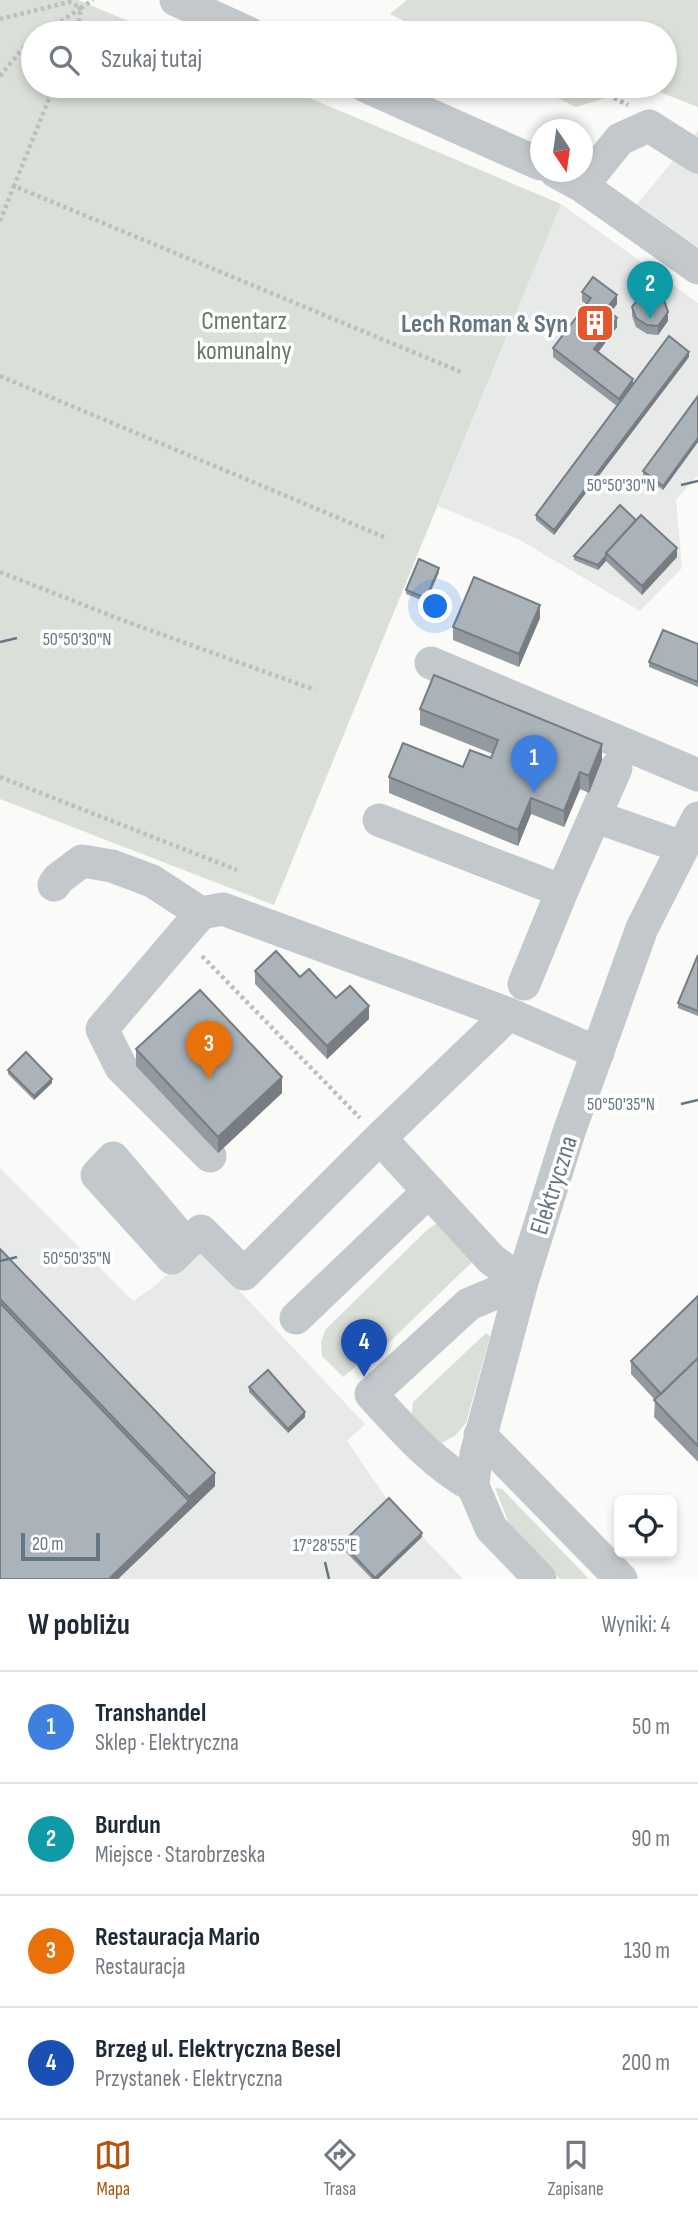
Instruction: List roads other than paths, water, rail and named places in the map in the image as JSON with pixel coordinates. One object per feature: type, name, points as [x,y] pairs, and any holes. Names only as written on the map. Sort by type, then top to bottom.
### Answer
[{"type":"street","points":[[176,0],[222,21]]},
{"type":"street","points":[[392,98],[530,159]]},
{"type":"street","points":[[593,160],[620,139],[649,126],[698,157]]},
{"type":"street","points":[[574,182],[697,264]]},
{"type":"street","points":[[431,663],[698,775]]},
{"type":"street","points":[[524,984],[616,768]]},
{"type":"street","points":[[594,818],[682,847]]},
{"type":"street","name":"Elektryczna","points":[[473,1486],[480,1435],[522,1282],[569,1132],[642,928],[698,818]]},
{"type":"street","points":[[379,820],[562,891]]},
{"type":"street","points":[[54,885],[82,861],[112,866],[152,881],[192,924]]},
{"type":"street","points":[[210,1156],[121,1067],[102,1029],[192,924],[223,909],[509,1014],[598,1053]]},
{"type":"street","points":[[186,1244],[201,1231],[244,1274],[509,1014]]},
{"type":"street","points":[[380,1138],[491,1259],[522,1282]]},
{"type":"street","points":[[296,1318],[429,1191]]},
{"type":"street","points":[[522,1282],[469,1304],[371,1394],[418,1446],[454,1476],[473,1486],[491,1528],[540,1579]]},
{"type":"street","points":[[480,1435],[621,1579]]},
{"type":"place","name":"Burdun","points":[[650,319]]},
{"type":"place","name":"Lech Roman & Syn","points":[[595,323]]},
{"type":"place","name":"Transhandel","points":[[534,793]]},
{"type":"place","name":"Restauracja Mario","points":[[209,1079]]},
{"type":"place","name":"Brzeg ul. Elektryczna Besel","points":[[364,1377]]},
{"type":"park label","name":"Cmentarz komunalny","points":[[244,335]]}]
